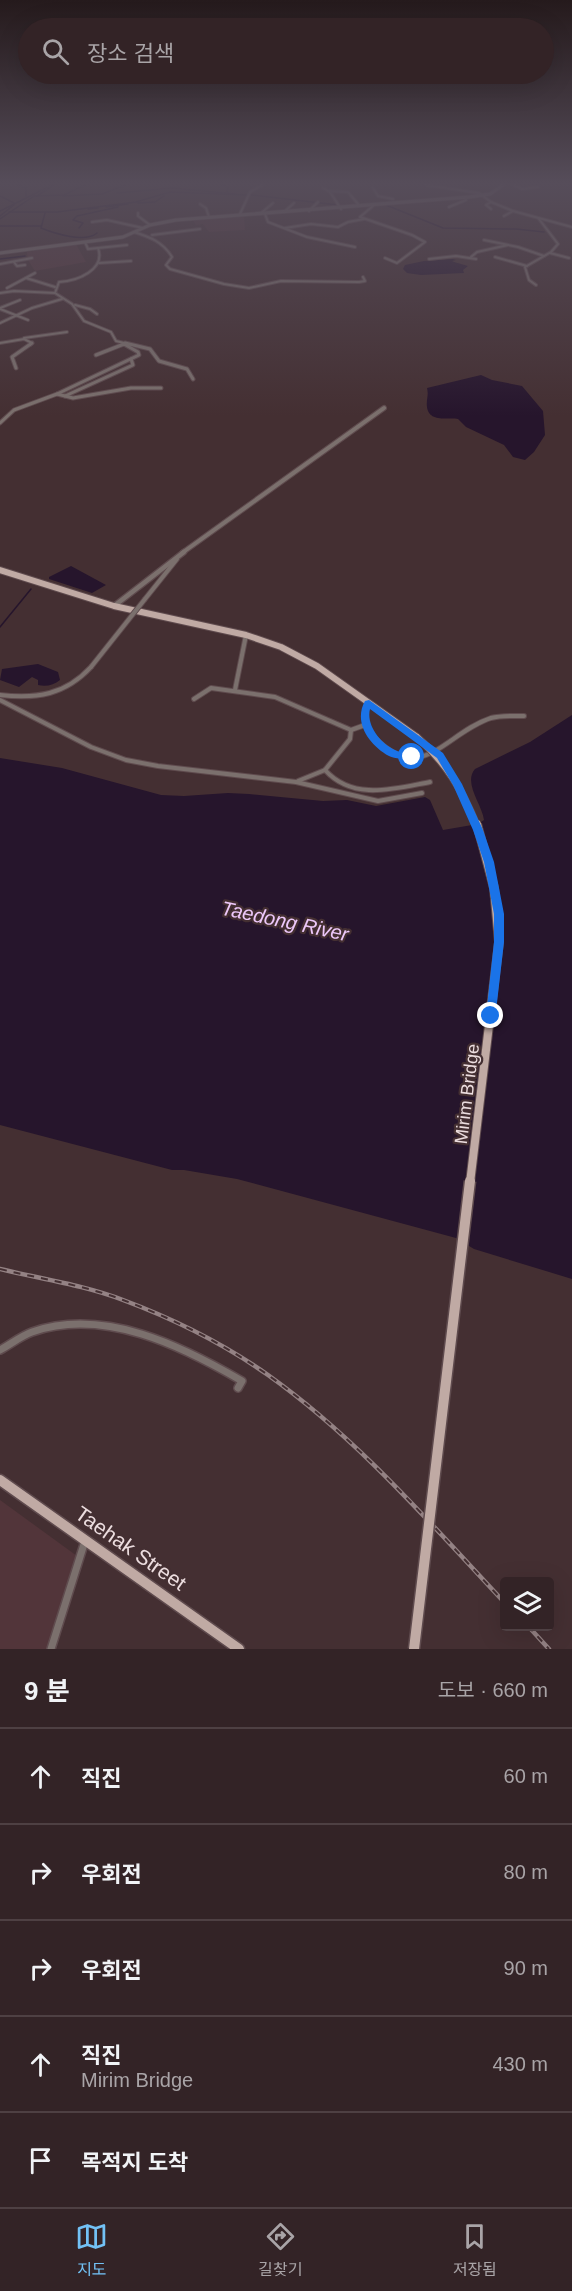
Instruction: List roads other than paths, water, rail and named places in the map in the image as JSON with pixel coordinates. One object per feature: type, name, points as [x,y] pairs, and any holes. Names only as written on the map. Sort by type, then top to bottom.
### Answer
[{"type":"main road","name":"Mirim Bridge","points":[[0,570],[114,606],[246,635],[296,654],[317,666],[431,747],[448,766],[478,830],[495,885],[499,914],[499,942],[414,1649]]},
{"type":"main road","name":"Taehak Street","points":[[0,1480],[239,1649]]},
{"type":"street","points":[[0,264],[14,262],[17,266],[25,265]]},
{"type":"street","points":[[55,293],[55,287],[62,280],[72,281],[82,278],[99,262]]},
{"type":"street","points":[[168,262],[166,265],[170,269],[232,286],[253,289],[285,281],[359,282],[365,281],[363,277]]},
{"type":"street","points":[[513,262],[527,266],[534,262]]},
{"type":"street","points":[[527,266],[526,276],[536,285]]},
{"type":"street","points":[[8,291],[7,288],[35,273]]},
{"type":"street","points":[[26,278],[55,287]]},
{"type":"street","points":[[0,293],[8,291],[36,295],[55,293],[62,299],[90,309],[97,314]]},
{"type":"street","points":[[0,323],[15,315],[62,299]]},
{"type":"street","points":[[0,309],[20,300]]},
{"type":"street","points":[[0,423],[14,410],[57,394],[138,356],[138,352],[116,341],[111,332],[84,321],[72,304]]},
{"type":"street","points":[[0,309],[28,320]]},
{"type":"street","points":[[0,343],[67,332]]},
{"type":"street","points":[[16,368],[12,357],[32,343],[19,339]]},
{"type":"street","points":[[96,355],[123,344],[150,349],[159,361],[187,369],[193,379]]},
{"type":"street","points":[[65,396],[134,365],[131,359]]},
{"type":"street","points":[[57,394],[73,398],[131,388],[161,388]]},
{"type":"street","points":[[114,606],[179,556],[384,408]]},
{"type":"street","points":[[0,695],[27,698],[49,696],[68,689],[91,667],[179,556]]},
{"type":"street","points":[[235,690],[246,635]]},
{"type":"street","points":[[194,699],[211,688],[235,690],[275,697],[351,730],[365,725]]},
{"type":"street","points":[[0,700],[91,747],[126,760],[158,766],[296,782],[378,801],[422,793]]},
{"type":"street","points":[[369,704],[364,711],[365,725],[377,741],[398,756],[430,755],[491,718],[524,716]]},
{"type":"street","points":[[296,782],[325,770],[350,739],[351,730]]},
{"type":"street","points":[[325,770],[339,782],[364,791],[430,782]]},
{"type":"street","points":[[0,1350],[36,1331],[97,1325],[125,1330],[189,1352],[242,1381],[238,1388]]},
{"type":"street","points":[[51,1649],[85,1540]]},
{"type":"water","points":[[419,262],[454,262],[468,266],[463,270],[464,273],[421,275],[407,273],[403,269],[405,265]]},
{"type":"water","points":[[481,375],[492,380],[522,386],[543,411],[545,435],[534,452],[525,460],[513,457],[504,445],[466,427],[458,419],[435,417],[429,412],[427,388]]},
{"type":"water","points":[[71,566],[106,585],[92,593],[49,579]]},
{"type":"water","points":[[38,664],[58,672],[60,680],[41,686],[38,685],[38,680],[32,677],[19,687],[0,680],[2,669]]},
{"type":"water","name":"Taedong River","points":[[572,715],[572,1279],[474,1249],[456,1238],[237,1179],[172,1170],[0,1125],[0,758],[62,768],[161,795],[249,794],[323,801],[347,800],[376,806],[425,797],[430,800],[443,830],[478,824],[484,820],[472,787],[472,775],[475,769],[530,742]]},
{"type":"waterway","points":[[0,627],[31,589]]},
{"type":"railway","points":[[0,1269],[78,1286],[161,1315],[234,1353],[268,1375],[332,1426],[392,1482],[500,1598]]},
{"type":"railway","points":[[533,1631],[549,1649]]}]
